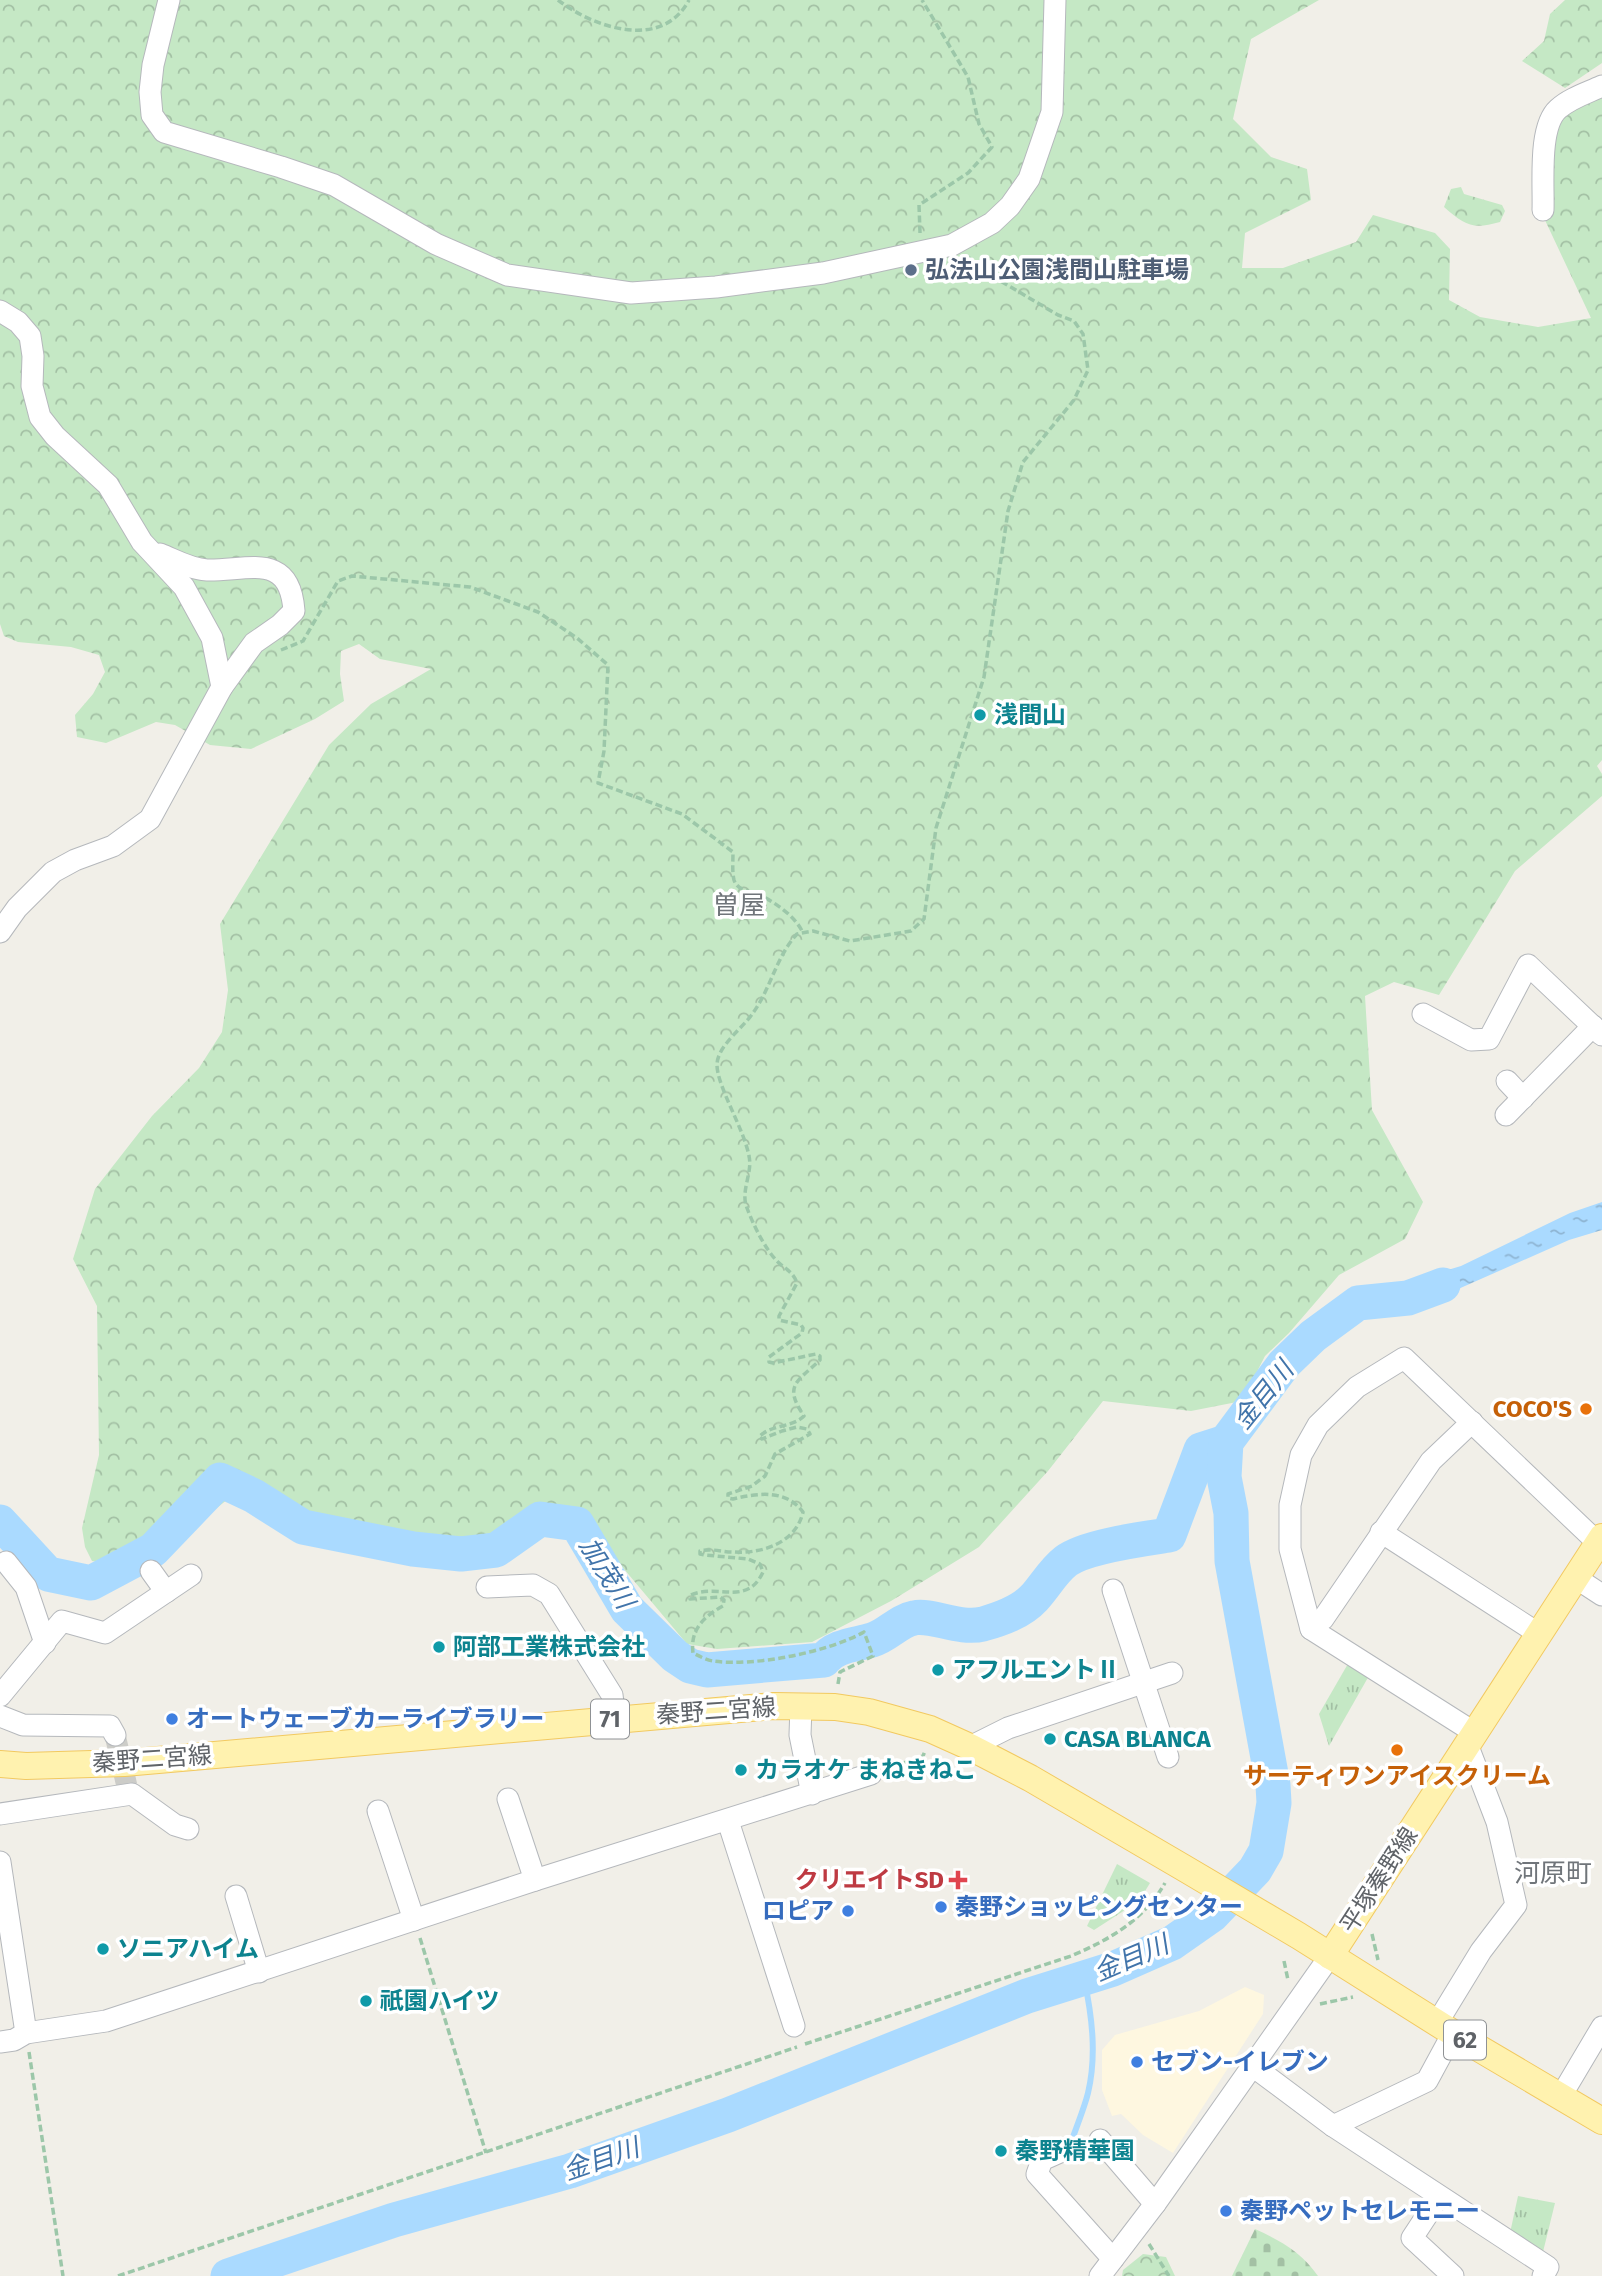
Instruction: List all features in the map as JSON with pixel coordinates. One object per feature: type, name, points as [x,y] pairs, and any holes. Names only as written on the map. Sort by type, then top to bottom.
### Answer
[{"type":"main road","name":"平塚秦野線","points":[[1600,1540],[1330,1956],[1602,2121]]},
{"type":"main road","name":"秦野二宮線","points":[[0,1764],[26,1766],[124,1763],[774,1706],[835,1707],[902,1720],[970,1747],[1030,1778],[1330,1956]]},
{"type":"street","points":[[169,0],[153,65],[150,92],[152,115],[164,132],[334,186],[436,244],[507,275],[631,293],[716,287],[823,273],[952,245],[992,223],[1010,206],[1028,179],[1052,111],[1055,0]]},
{"type":"street","points":[[1543,210],[1545,137],[1550,118],[1558,108],[1571,100],[1602,86]]},
{"type":"street","points":[[0,312],[18,322],[30,336],[33,356],[32,386],[40,417],[54,436],[107,485],[142,542],[184,587],[212,638],[222,687]]},
{"type":"street","points":[[0,932],[17,908],[52,872],[113,846],[150,819],[222,687],[254,643],[280,625],[294,611],[293,594],[287,581],[271,569],[253,566],[199,569],[151,550]]},
{"type":"street","points":[[1423,1014],[1471,1040],[1489,1039],[1528,965],[1597,1031],[1506,1115]]},
{"type":"street","points":[[1507,1081],[1523,1098]]},
{"type":"street","points":[[1333,2126],[1427,2081],[1445,2028],[1481,1951],[1516,1905],[1497,1822],[1471,1739],[1311,1629],[1290,1549],[1290,1506],[1301,1455],[1318,1425],[1357,1387],[1404,1358],[1600,1540]]},
{"type":"street","points":[[1311,1629],[1323,1619],[1431,1461],[1472,1422]]},
{"type":"street","points":[[1381,1532],[1539,1634]]},
{"type":"street","points":[[6,1562],[26,1587],[45,1643]]},
{"type":"street","points":[[151,1571],[166,1592]]},
{"type":"street","points":[[0,1696],[62,1621],[104,1633],[191,1575]]},
{"type":"street","points":[[1576,1578],[1602,1595]]},
{"type":"street","points":[[487,1587],[533,1584],[549,1594],[612,1695],[615,1719]]},
{"type":"street","points":[[1113,1590],[1169,1743]]},
{"type":"street","points":[[970,1747],[1007,1728],[1172,1673]]},
{"type":"street","points":[[801,1706],[800,1735],[812,1794]]},
{"type":"street","points":[[0,1707],[0,1716],[23,1725],[110,1726],[115,1735]]},
{"type":"street","points":[[0,2042],[14,2040],[26,2033],[106,2021],[535,1880],[871,1774]]},
{"type":"street","points":[[0,1814],[132,1794],[175,1825],[188,1829]]},
{"type":"street","points":[[508,1799],[535,1880]]},
{"type":"street","points":[[378,1811],[414,1920]]},
{"type":"street","points":[[728,1821],[794,2026]]},
{"type":"street","points":[[0,1862],[26,2033]]},
{"type":"street","points":[[236,1896],[259,1972]]},
{"type":"street","points":[[1069,2148],[1042,2160],[1037,2174],[1107,2268],[1254,2067],[1330,1956]]},
{"type":"street","points":[[1561,2096],[1602,2027]]},
{"type":"street","points":[[1254,2067],[1333,2126],[1548,2267],[1544,2276]]},
{"type":"street","points":[[1100,2140],[1155,2204]]},
{"type":"street","points":[[1439,2197],[1412,2238],[1452,2276]]},
{"type":"path","points":[[558,0],[594,20],[641,32],[655,30],[671,22],[682,13],[689,0]]},
{"type":"path","points":[[921,235],[919,205],[968,173],[992,147],[979,124],[968,77],[922,0]]},
{"type":"path","points":[[838,1684],[840,1672],[873,1656],[864,1632],[808,1652],[729,1662],[710,1661],[693,1653],[691,1639],[696,1626],[723,1606],[724,1600],[720,1597],[690,1599],[691,1595],[712,1590],[738,1593],[752,1588],[763,1572],[760,1564],[748,1559],[705,1555],[700,1554],[700,1551],[736,1553],[759,1550],[778,1544],[793,1534],[801,1522],[803,1512],[797,1504],[767,1493],[733,1499],[728,1498],[728,1494],[752,1486],[765,1476],[775,1454],[810,1434],[807,1429],[797,1427],[762,1439],[759,1437],[768,1429],[800,1420],[804,1416],[795,1405],[793,1387],[797,1379],[820,1360],[820,1356],[809,1354],[769,1362],[769,1357],[774,1352],[802,1333],[801,1325],[779,1320],[797,1283],[795,1277],[771,1253],[747,1210],[745,1201],[751,1164],[746,1139],[716,1065],[722,1050],[753,1013],[787,944],[797,934],[813,931],[849,941],[911,932],[925,919],[936,828],[984,677],[1008,511],[1023,462],[1074,400],[1088,370],[1083,334],[1074,321],[987,273],[968,257]]},
{"type":"path","points":[[254,643],[266,656],[303,641],[338,581],[352,576],[470,587],[538,612],[577,638],[608,665],[604,751],[598,783],[682,814],[716,838],[733,852],[734,881],[742,890],[760,895],[787,912],[803,933]]},
{"type":"path","points":[[871,1774],[923,1756],[925,1751]]},
{"type":"path","points":[[118,2276],[1081,1952],[1129,1925],[1155,1900],[1180,1866]]},
{"type":"path","points":[[414,1920],[486,2153]]},
{"type":"path","points":[[1372,1931],[1378,1961]]},
{"type":"path","points":[[1284,1961],[1288,1982]]},
{"type":"path","points":[[1320,2004],[1355,1996]]},
{"type":"path","points":[[26,2033],[62,2276]]},
{"type":"path","points":[[1146,2239],[1169,2276]]},
{"type":"shaded area","points":[[1245,1987],[1264,1995],[1263,2014],[1173,2153],[1143,2135],[1121,2114],[1112,2116],[1102,2090],[1102,2050],[1115,2035],[1199,2011]]},
{"type":"green space","points":[[0,0],[1319,0],[1251,39],[1233,119],[1271,157],[1307,169],[1311,200],[1245,233],[1242,268],[1283,268],[1356,242],[1373,215],[1435,233],[1450,249],[1449,300],[1480,317],[1538,327],[1591,318],[1544,218],[1555,120],[1602,93],[1602,760],[1597,766],[1602,774],[1602,796],[1515,871],[1439,995],[1394,982],[1365,996],[1372,1110],[1423,1202],[1405,1239],[1339,1275],[1289,1333],[1265,1356],[1242,1401],[1191,1411],[1103,1401],[1048,1471],[979,1547],[891,1601],[812,1642],[717,1649],[687,1644],[592,1531],[521,1521],[465,1546],[315,1514],[228,1499],[182,1536],[142,1560],[114,1564],[92,1561],[85,1547],[82,1528],[99,1455],[97,1306],[73,1259],[95,1189],[152,1116],[199,1068],[222,1032],[228,990],[220,924],[329,745],[371,704],[431,669],[380,659],[359,644],[341,651],[340,674],[344,701],[315,719],[251,749],[210,745],[175,725],[156,722],[106,743],[77,737],[75,715],[93,694],[105,672],[99,655],[71,647],[18,642],[4,636],[0,624]]},
{"type":"green space","points":[[1565,0],[1602,0],[1602,63],[1565,88],[1522,61],[1544,41],[1550,14]]},
{"type":"green space","points":[[1461,187],[1464,194],[1502,205],[1505,211],[1500,222],[1476,226],[1458,218],[1444,207],[1451,189]]},
{"type":"green space","points":[[1349,1662],[1370,1674],[1329,1746],[1319,1714]]},
{"type":"green space","points":[[1117,1864],[1150,1883],[1139,1901],[1094,1930],[1087,1926]]},
{"type":"green space","points":[[1518,2196],[1555,2203],[1542,2256],[1510,2233]]},
{"type":"green space","points":[[1255,2229],[1290,2248],[1305,2260],[1318,2276],[1232,2276]]},
{"type":"green space","points":[[1143,2254],[1166,2257],[1175,2276],[1122,2276],[1123,2270]]},
{"type":"water","points":[[1602,1202],[1602,1230],[1569,1240],[1413,1309],[1392,1302],[1441,1272],[1461,1266],[1570,1213]]},
{"type":"waterway","name":"金目川","points":[[228,2276],[394,2220],[570,2171],[728,2115],[1027,1996],[1113,1969],[1172,1943],[1212,1915],[1255,1870],[1266,1851],[1274,1803],[1232,1561],[1231,1513],[1224,1477],[1226,1442],[1284,1364],[1313,1336],[1358,1303],[1408,1298],[1443,1285]]},
{"type":"waterway","name":"加茂川","points":[[0,1522],[48,1574],[91,1583],[153,1550],[220,1480],[254,1496],[303,1527],[413,1549],[461,1554],[496,1550],[540,1519],[577,1524],[627,1609],[675,1656],[690,1666],[707,1670],[824,1660],[840,1648],[877,1638],[914,1618],[974,1625],[1010,1614],[1029,1603],[1057,1569],[1075,1556],[1115,1544],[1169,1535],[1201,1450],[1226,1442]]},
{"type":"waterway","points":[[1072,2140],[1091,2079],[1091,2021],[1084,1978]]},
{"type":"tunnel","points":[[115,1735],[129,1795]]},
{"type":"place","name":"弘法山公園浅間山駐車場","points":[[911,270]]},
{"type":"place","name":"浅間山","points":[[980,715]]},
{"type":"place","name":"COCO'S","points":[[1586,1409]]},
{"type":"place","name":"阿部工業株式会社","points":[[439,1647]]},
{"type":"place","name":"アフルエントⅡ","points":[[938,1670]]},
{"type":"place","name":"オートウェーブカーライブラリー","points":[[172,1719]]},
{"type":"place","name":"CASA BLANCA","points":[[1050,1739]]},
{"type":"place","name":"サーティワンアイスクリーム","points":[[1397,1750]]},
{"type":"place","name":"カラオケ まねきねこ","points":[[741,1770]]},
{"type":"place","name":"クリエイトSD","points":[[958,1880]]},
{"type":"place","name":"秦野ショッピングセンター","points":[[941,1907]]},
{"type":"place","name":"ロピア","points":[[848,1911]]},
{"type":"place","name":"ソニアハイム","points":[[103,1949]]},
{"type":"place","name":"祇園ハイツ","points":[[366,2001]]},
{"type":"place","name":"セブン-イレブン","points":[[1137,2062]]},
{"type":"place","name":"秦野精華園","points":[[1001,2151]]},
{"type":"place","name":"秦野ペットセレモニー","points":[[1226,2211]]},
{"type":"district","name":"曽屋","points":[[739,905]]},
{"type":"district","name":"河原町","points":[[1553,1873]]}]
